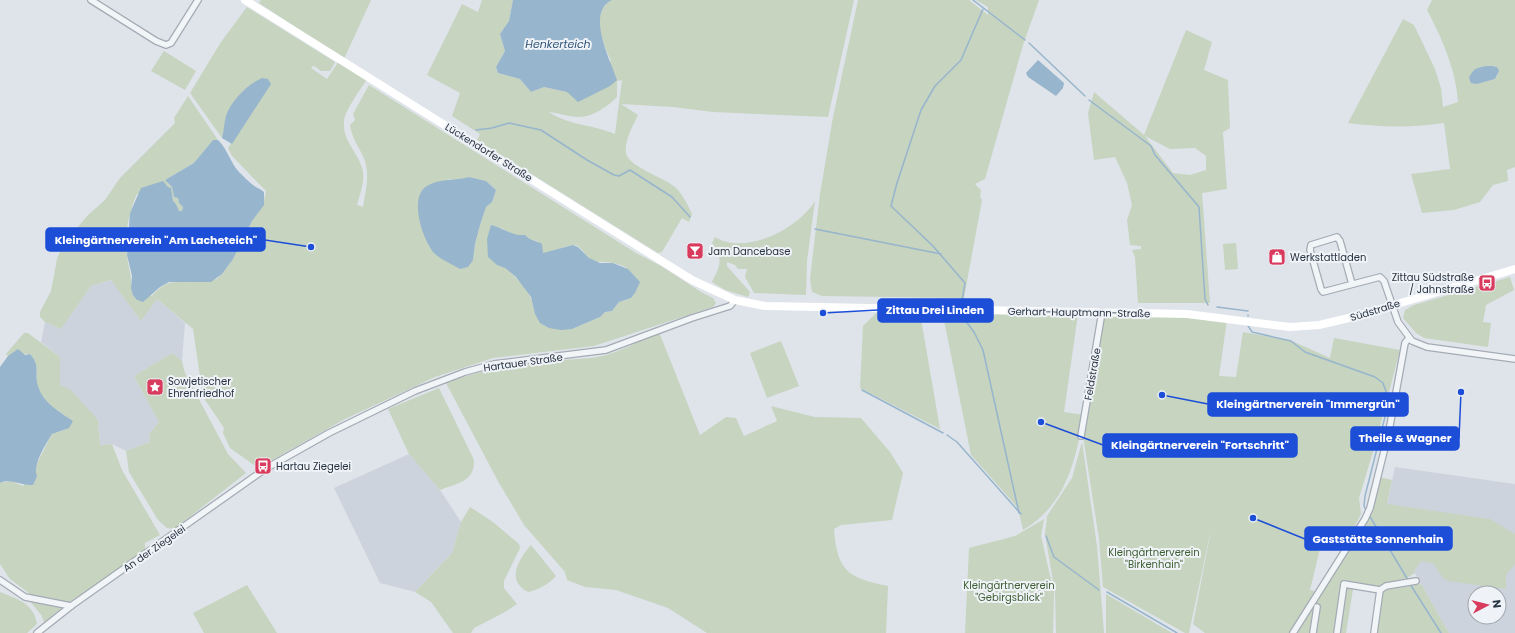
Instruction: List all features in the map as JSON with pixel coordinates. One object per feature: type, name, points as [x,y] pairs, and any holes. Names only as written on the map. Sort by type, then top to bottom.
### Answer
[{"type":"main road","name":"Lückendorfer Straße","points":[[245,0],[692,280],[735,300]]},
{"type":"main road","name":"Südstraße","points":[[1303,327],[1330,323],[1515,269]]},
{"type":"main road","name":"Gerhart-Hauptmann-Straße","points":[[735,300],[782,308],[1187,314],[1283,326],[1303,327]]},
{"type":"street","points":[[91,0],[156,41],[166,45],[171,43],[198,0]]},
{"type":"street","points":[[1352,284],[1340,241],[1337,237],[1311,245],[1310,250],[1322,291],[1326,292],[1380,277],[1384,281],[1391,305],[1400,326],[1408,338],[1427,346],[1515,359]]},
{"type":"street","name":"Hartauer Straße","points":[[273,465],[343,426],[441,380],[494,364],[606,350],[692,318],[730,306],[735,300]]},
{"type":"street","name":"Feldstraße","points":[[1082,436],[1102,312]]},
{"type":"street","points":[[1293,633],[1366,517],[1389,431],[1405,343],[1408,338]]},
{"type":"street","name":"An der Ziegelei","points":[[37,633],[71,606],[273,465]]},
{"type":"street","points":[[0,580],[25,597],[71,606]]},
{"type":"street","points":[[1337,633],[1344,584],[1380,590],[1386,586],[1416,582]]},
{"type":"street","points":[[1374,633],[1380,590]]},
{"type":"street","points":[[1313,633],[1317,607]]},
{"type":"shaded area","points":[[112,280],[141,321],[157,299],[185,323],[182,361],[172,353],[134,376],[159,422],[149,434],[150,442],[126,451],[112,444],[100,445],[98,420],[60,385],[60,357],[41,342],[45,322],[61,329],[91,286]]},
{"type":"shaded area","points":[[409,454],[440,490],[461,522],[452,553],[415,592],[380,583],[334,488]]},
{"type":"shaded area","points":[[1395,467],[1515,484],[1515,633],[1449,633],[1384,519]]},
{"type":"green space","points":[[261,0],[371,0],[344,59],[259,3]]},
{"type":"green space","points":[[482,0],[513,0],[509,21],[500,34],[505,51],[496,67],[498,73],[520,79],[531,92],[544,87],[567,92],[611,61],[601,35],[599,22],[603,9],[612,0],[854,0],[828,117],[713,112],[673,107],[621,104],[638,115],[626,144],[626,153],[628,158],[640,168],[676,188],[683,197],[692,214],[689,222],[682,218],[662,252],[658,253],[477,140],[480,134],[452,116],[460,93],[427,75],[462,4],[478,12]],"holes":[[[622,80],[615,134],[565,120],[549,112],[579,117],[584,117],[595,113],[617,97],[617,81]]]},
{"type":"green space","points":[[858,0],[969,0],[988,15],[988,7],[976,0],[1039,0],[1023,45],[985,179],[975,184],[981,190],[980,197],[982,200],[964,298],[822,296],[812,292],[810,279],[820,194],[833,117]]},
{"type":"green space","points":[[1432,0],[1515,0],[1515,167],[1507,170],[1508,181],[1493,185],[1480,202],[1454,210],[1422,213],[1411,174],[1450,169],[1444,123],[1420,126],[1396,126],[1348,123],[1403,19],[1414,25],[1435,69],[1441,88],[1443,107],[1458,102],[1457,90],[1447,54],[1427,10]],"holes":[[[1479,67],[1497,67],[1498,74],[1495,79],[1477,84]]]},
{"type":"green space","points":[[247,7],[335,62],[330,71],[321,71],[313,66],[311,68],[327,79],[339,61],[367,79],[350,106],[344,122],[345,135],[360,162],[363,173],[362,186],[357,205],[363,207],[367,173],[365,160],[353,137],[350,125],[355,120],[353,114],[369,85],[636,253],[661,266],[713,298],[716,303],[713,307],[594,346],[493,358],[435,377],[343,420],[258,468],[230,448],[223,433],[224,428],[203,397],[193,329],[157,299],[141,321],[111,280],[91,286],[61,329],[45,322],[40,317],[40,312],[51,291],[57,259],[62,246],[88,215],[105,200],[120,178],[175,123],[174,118],[188,96],[218,140],[213,140],[194,163],[165,180],[172,187],[174,197],[178,198],[179,203],[183,207],[182,211],[179,211],[176,204],[172,201],[173,197],[137,194],[130,216],[126,240],[131,288],[152,296],[162,286],[167,284],[217,279],[228,265],[263,204],[266,191],[232,156],[228,148],[238,134],[246,90],[236,100],[227,118],[222,138],[190,93],[221,42]],"holes":[[[469,177],[486,181],[496,190],[492,202],[486,207],[480,225],[473,260],[460,269],[429,246],[421,224],[448,179],[457,180]],[[501,228],[514,235],[524,235],[528,239],[538,241],[543,254],[575,245],[578,246],[592,260],[597,262],[619,264],[628,269],[631,273],[635,293],[631,298],[619,302],[612,311],[605,312],[600,317],[572,329],[535,314],[529,294],[516,277],[505,268]]]},
{"type":"green space","points":[[1186,30],[1212,42],[1204,70],[1228,80],[1230,128],[1223,132],[1227,189],[1202,193],[1210,303],[1138,303],[1135,257],[1132,250],[1141,249],[1141,246],[1130,245],[1127,220],[1132,205],[1127,183],[1115,157],[1094,160],[1088,113],[1094,92],[1144,135]],"holes":[[[1145,136],[1170,149],[1195,148],[1206,156],[1206,170],[1190,175],[1173,173]]]},
{"type":"green space","points":[[164,51],[196,71],[185,90],[151,71]]},
{"type":"green space","points":[[815,201],[807,261],[806,295],[754,293],[745,277],[747,269],[738,269],[735,265],[727,262],[727,266],[750,292],[748,297],[725,290],[712,282],[720,262],[718,254],[712,243],[715,237],[727,242],[741,243],[770,237],[784,230],[796,221]]},
{"type":"green space","points":[[1236,243],[1238,269],[1225,270],[1223,244]]},
{"type":"green space","points":[[1510,277],[1514,290],[1486,305],[1483,322],[1491,323],[1488,347],[1424,338],[1416,333],[1403,318],[1405,310],[1414,305]]},
{"type":"green space","points":[[876,313],[902,313],[903,315],[908,313],[920,313],[940,429],[860,388],[863,326]]},
{"type":"green space","points":[[1078,314],[1064,412],[1084,415],[1077,449],[1067,480],[1050,508],[1023,530],[1018,508],[971,455],[943,315]]},
{"type":"green space","name":"Kleingärtnerverein \"Birkenhain\"","points":[[1104,314],[1187,315],[1227,320],[1219,376],[1236,377],[1243,332],[1292,341],[1330,358],[1334,338],[1400,350],[1376,442],[1359,498],[1361,514],[1349,538],[1324,532],[1310,590],[1317,592],[1290,633],[1205,633],[1193,624],[1212,525],[1189,633],[1185,633],[1103,587],[1099,539],[1083,436]]},
{"type":"green space","points":[[659,332],[700,435],[726,417],[736,418],[744,436],[777,421],[771,406],[815,417],[861,418],[890,452],[903,473],[892,520],[841,525],[834,529],[838,555],[842,564],[848,571],[864,580],[888,586],[886,633],[707,633],[668,608],[616,590],[585,587],[567,580],[565,572],[524,525],[499,483],[446,383],[470,375],[507,366],[545,361],[591,358],[605,355],[621,350]]},
{"type":"green space","points":[[24,333],[28,333],[60,357],[60,385],[71,390],[98,420],[100,445],[112,444],[122,470],[160,535],[145,543],[145,550],[135,558],[71,601],[65,603],[29,596],[29,593],[10,579],[0,564],[0,483],[11,481],[23,486],[35,472],[36,465],[52,434],[64,430],[73,421],[52,407],[40,393],[37,382],[35,362],[30,354],[13,354],[8,356],[6,354]]},
{"type":"green space","points":[[781,341],[799,386],[767,398],[750,353]]},
{"type":"green space","points":[[172,353],[182,361],[185,373],[228,454],[246,473],[174,529],[167,528],[158,520],[129,472],[126,451],[150,442],[149,434],[159,422],[134,376]]},
{"type":"green space","points":[[439,388],[474,460],[472,473],[464,481],[440,490],[409,454],[388,409]]},
{"type":"green space","points":[[1082,442],[1097,546],[1104,633],[1056,633],[1055,593],[1045,534],[1047,516],[1072,478]]},
{"type":"green space","points":[[1380,477],[1392,480],[1387,504],[1490,519],[1515,534],[1515,564],[1506,575],[1506,585],[1477,585],[1448,581],[1443,578],[1433,563],[1421,561],[1414,571],[1415,573],[1399,582],[1386,586],[1371,586],[1354,583],[1346,633],[1295,633],[1331,579],[1373,510]]},
{"type":"green space","points":[[470,507],[493,522],[519,544],[520,548],[504,581],[504,588],[517,604],[474,628],[471,633],[453,633],[431,602],[415,592],[452,553],[461,522]]},
{"type":"green space","name":"Kleingärtnerverein \"Gebirgsblick\"","points":[[1044,519],[1041,536],[1054,593],[1053,633],[965,633],[969,548],[1015,536]]},
{"type":"green space","points":[[531,545],[556,576],[550,582],[536,590],[528,592],[517,582],[516,569],[522,557]]},
{"type":"green space","points":[[1421,584],[1449,633],[1376,633],[1382,592],[1385,590]]},
{"type":"green space","points":[[247,585],[277,633],[204,633],[193,613]]},
{"type":"green space","points":[[0,592],[24,603],[32,611],[37,624],[27,633],[0,633]]},
{"type":"green space","points":[[1106,594],[1172,633],[1106,633]]},
{"type":"green space","points":[[29,600],[63,607],[44,623],[42,616]]},
{"type":"water","name":"Henkerteich","points":[[513,0],[612,0],[604,6],[600,26],[602,38],[617,80],[610,86],[578,102],[567,92],[544,87],[531,92],[520,79],[498,73],[496,67],[505,51],[500,34],[509,21]]},
{"type":"water","points":[[1038,60],[1064,83],[1063,88],[1056,96],[1028,77],[1026,73]]},
{"type":"water","points":[[1492,66],[1497,67],[1499,71],[1495,79],[1477,84],[1471,83],[1469,78],[1475,69]]},
{"type":"water","points":[[262,78],[268,79],[271,84],[232,144],[222,138],[228,110],[236,99],[251,84]]},
{"type":"water","points":[[213,140],[218,140],[239,172],[251,184],[264,192],[264,205],[252,221],[233,259],[222,274],[211,282],[169,282],[160,287],[143,302],[137,300],[133,295],[131,288],[132,276],[127,255],[130,213],[141,188],[163,181],[168,187],[171,188],[173,201],[179,211],[182,211],[183,207],[179,203],[178,198],[174,197],[172,187],[165,180],[194,163]]},
{"type":"water","points":[[469,177],[486,181],[496,190],[492,202],[486,207],[480,225],[473,260],[468,267],[460,269],[443,260],[434,253],[422,229],[418,209],[421,192],[427,186],[432,183]]},
{"type":"water","points":[[491,225],[512,233],[525,235],[542,244],[543,253],[573,245],[578,247],[589,258],[600,263],[613,263],[628,269],[640,282],[631,298],[619,302],[612,311],[605,312],[600,317],[572,329],[561,330],[549,328],[540,323],[535,314],[531,297],[516,277],[505,268],[497,265],[488,257],[487,239]]},
{"type":"water","points":[[18,349],[25,355],[30,354],[33,358],[36,366],[37,381],[40,392],[52,406],[73,421],[69,428],[52,434],[43,449],[36,466],[37,476],[33,485],[8,481],[0,483],[0,367],[8,356]]},
{"type":"waterway","points":[[973,0],[1025,40]]},
{"type":"waterway","points":[[962,301],[965,283],[933,246],[891,206],[921,110],[935,86],[961,60],[983,9]]},
{"type":"waterway","points":[[1029,43],[1085,96]]},
{"type":"waterway","points":[[1089,100],[1151,146],[1155,155],[1199,207],[1205,299],[1208,305]]},
{"type":"waterway","points":[[476,130],[492,128],[509,123],[541,130],[587,160],[614,175],[619,176],[630,170],[672,197],[690,217]]},
{"type":"waterway","points":[[815,229],[941,254]]},
{"type":"waterway","points":[[1217,307],[1248,311]]},
{"type":"waterway","points":[[962,316],[974,332],[983,350],[1019,513]]},
{"type":"waterway","points":[[1247,324],[1252,332],[1291,341],[1305,352],[1375,377],[1383,383],[1388,397],[1388,405],[1365,496],[1364,506],[1367,512]]},
{"type":"waterway","points":[[862,390],[943,433]]},
{"type":"waterway","points":[[947,435],[957,442],[1021,514]]},
{"type":"waterway","points":[[1369,515],[1408,580]]},
{"type":"waterway","points":[[1046,536],[1054,557],[1099,590]]},
{"type":"waterway","points":[[1410,584],[1441,633]]},
{"type":"waterway","points":[[1107,592],[1177,633]]},
{"type":"place","name":"Kleingärtnerverein \"Am Lacheteich\"","points":[[311,247]]},
{"type":"place","name":"Jam Dancebase","points":[[695,251]]},
{"type":"place","name":"Werkstattladen","points":[[1277,257]]},
{"type":"place","name":"Zittau Südstraße / Jahnstraße","points":[[1487,283]]},
{"type":"place","name":"Zittau Drei Linden","points":[[823,313]]},
{"type":"place","name":"Sowjetischer Ehrenfriedhof","points":[[155,387]]},
{"type":"place","name":"Theile & Wagner","points":[[1461,392]]},
{"type":"place","name":"Kleingärtnerverein \"Immergrün\"","points":[[1162,395]]},
{"type":"place","name":"Kleingärtnerverein \"Fortschritt\"","points":[[1041,422]]},
{"type":"place","name":"Hartau Ziegelei","points":[[263,466]]},
{"type":"place","name":"Gaststätte Sonnenhain","points":[[1253,518]]}]
